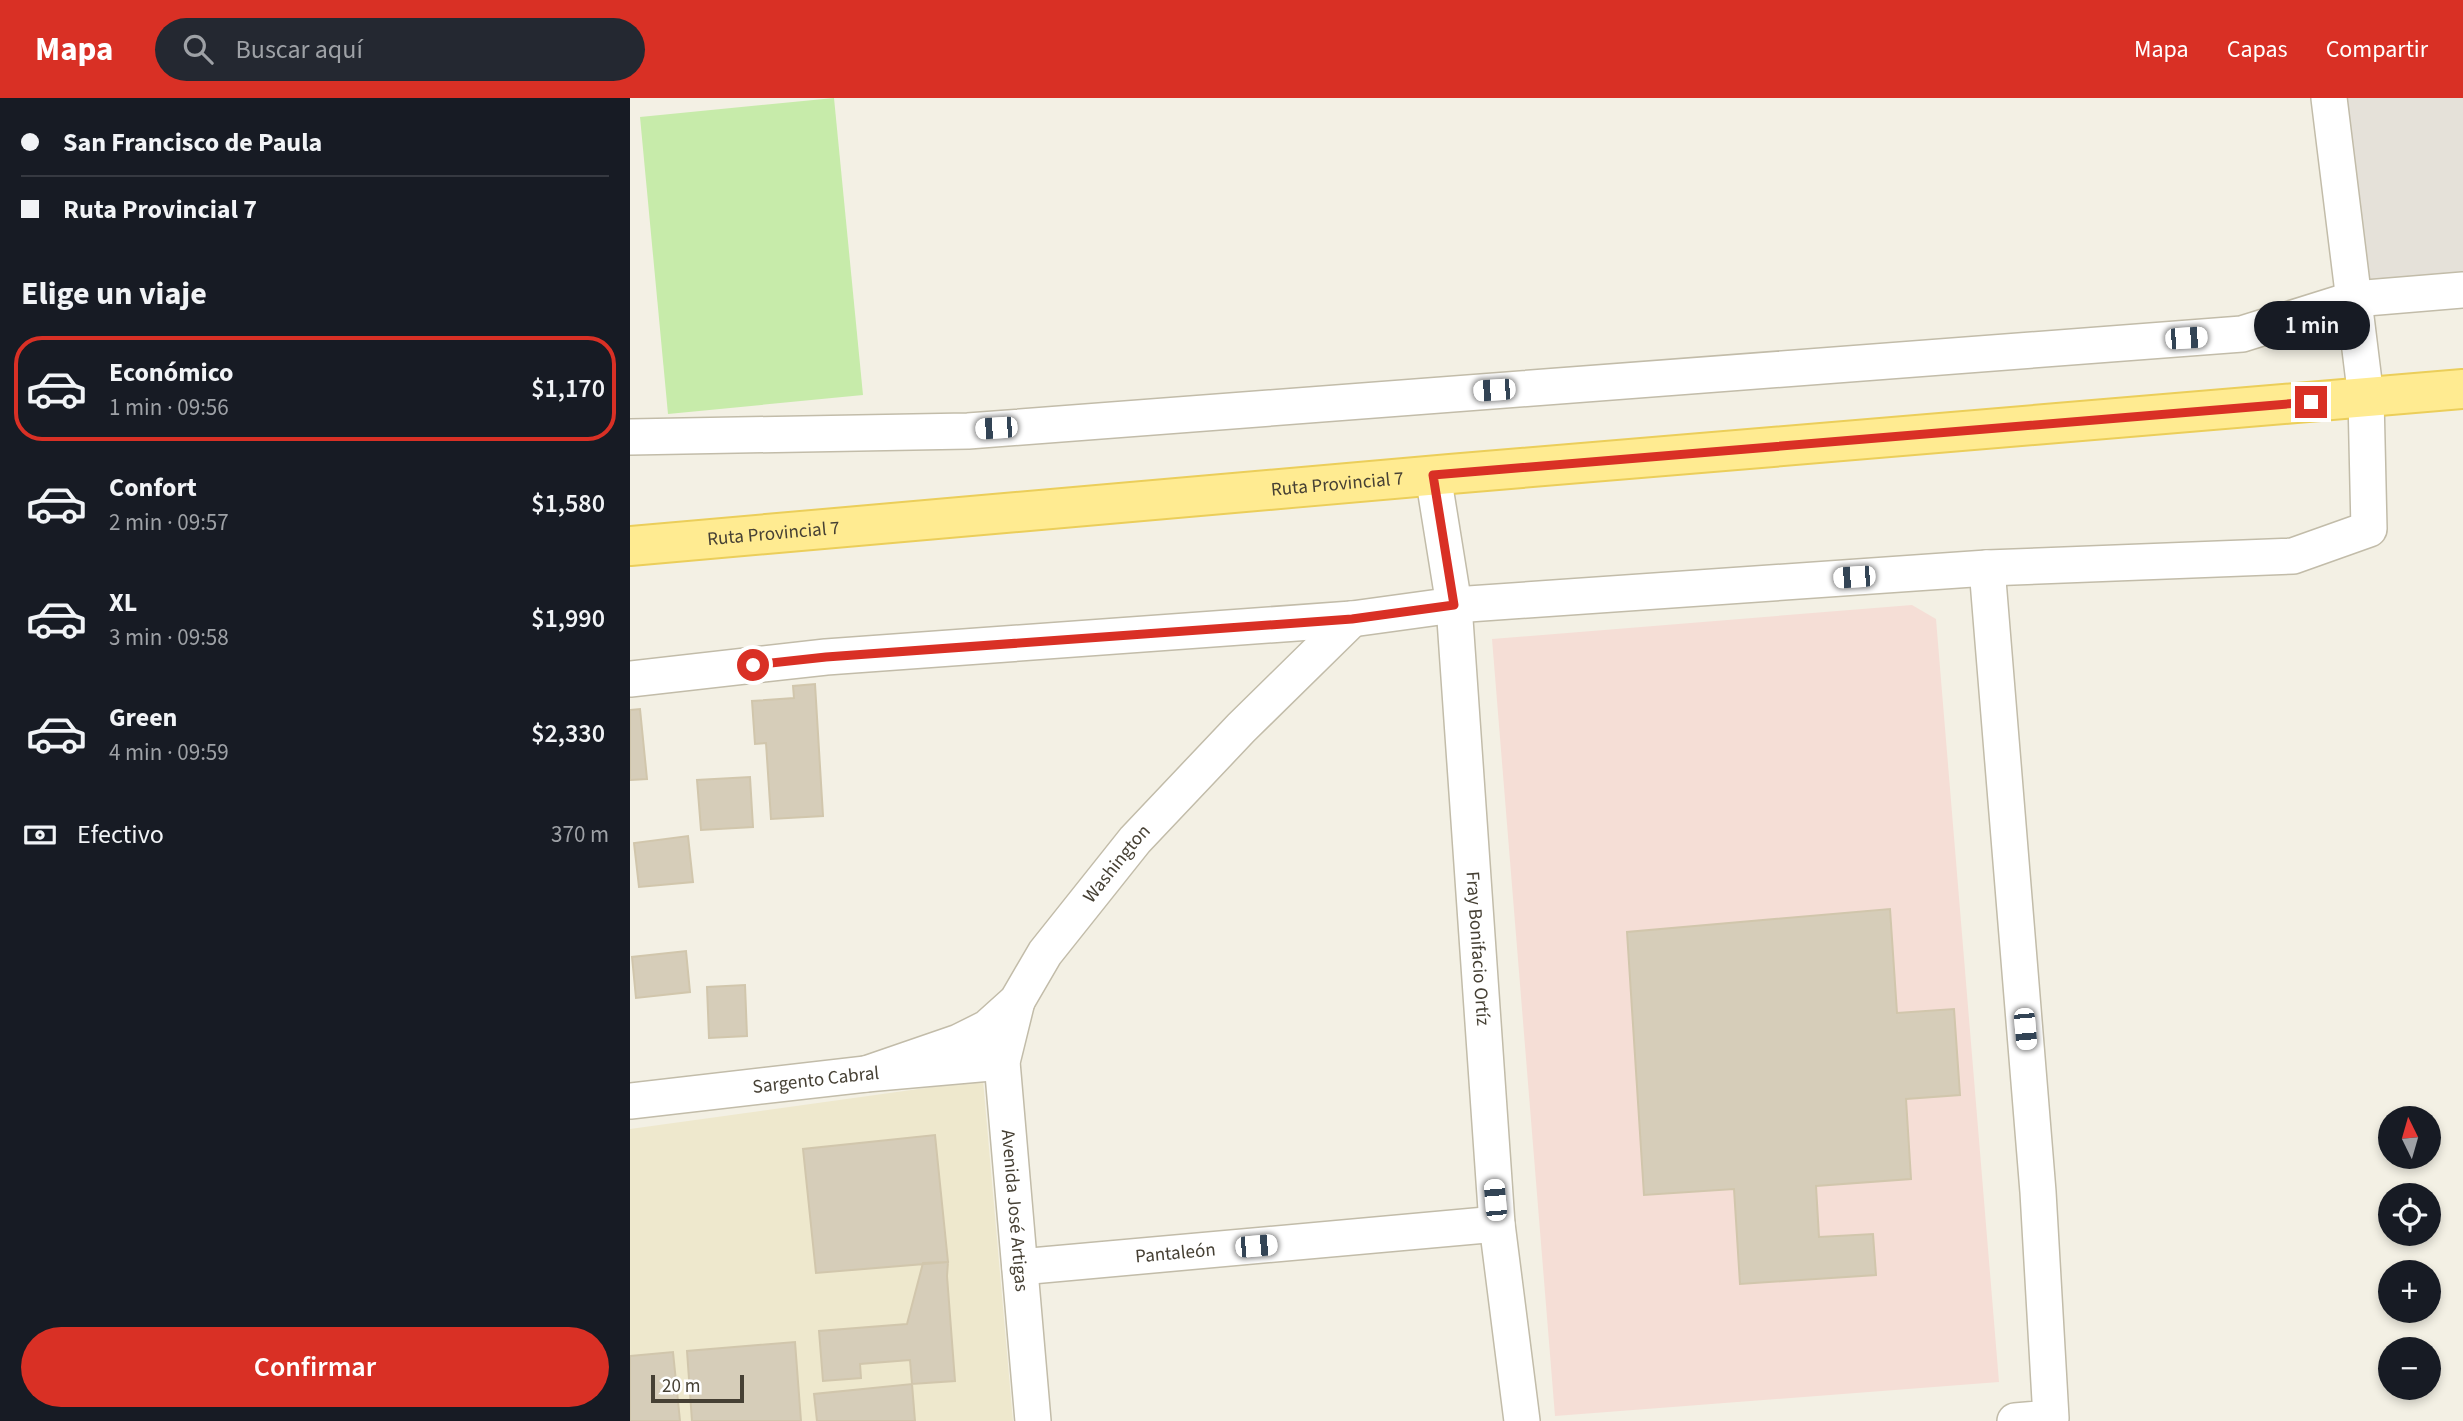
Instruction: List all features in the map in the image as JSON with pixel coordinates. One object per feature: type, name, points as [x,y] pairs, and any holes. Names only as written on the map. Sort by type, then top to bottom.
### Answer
[{"type":"main road","name":"Ruta Provincial 7","points":[[630,546],[1433,475],[2463,390]]},
{"type":"street","points":[[630,679],[826,657],[1352,619],[1454,605],[1987,568],[2293,556],[2369,529],[2366,398],[2329,98]]},
{"type":"street","points":[[630,437],[968,430],[2242,334],[2354,299],[2463,290]]},
{"type":"street","name":"Fray Bonifacio Ortíz","points":[[1433,475],[1454,605],[1497,1224],[1522,1421]]},
{"type":"street","points":[[1987,568],[2038,1192],[2051,1418],[2015,1421]]},
{"type":"street","name":"Washington","points":[[866,1074],[959,1042],[987,1028],[1017,1001],[1045,953],[1135,840],[1241,728],[1352,619]]},
{"type":"street","name":"Avenida José Artigas","points":[[1017,1001],[1002,1062],[1033,1421]]},
{"type":"street","name":"Sargento Cabral","points":[[630,1101],[866,1074],[1002,1062]]},
{"type":"street","name":"Pantaleón","points":[[1020,1267],[1497,1224]]},
{"type":"shaded area","points":[[2342,98],[2463,98],[2463,276],[2362,285]]},
{"type":"shaded area","points":[[1912,605],[1936,619],[1999,1382],[1555,1416],[1492,639]]},
{"type":"shaded area","points":[[983,1080],[1013,1421],[630,1421],[630,1129]]},
{"type":"green space","points":[[834,98],[863,395],[668,414],[640,117]]},
{"type":"building","points":[[815,684],[823,816],[771,819],[766,743],[755,744],[752,701],[794,698],[793,686]]},
{"type":"building","points":[[640,709],[647,779],[630,780],[630,710]]},
{"type":"building","points":[[750,777],[753,827],[701,830],[697,780]]},
{"type":"building","points":[[688,836],[693,882],[639,887],[634,843]]},
{"type":"building","points":[[1890,909],[1897,1013],[1954,1009],[1960,1095],[1906,1099],[1911,1179],[1816,1186],[1819,1237],[1873,1234],[1876,1275],[1740,1284],[1734,1189],[1644,1195],[1627,932]]},
{"type":"building","points":[[686,951],[690,992],[636,998],[632,957]]},
{"type":"building","points":[[745,985],[747,1036],[709,1038],[707,987]]},
{"type":"building","points":[[935,1135],[948,1262],[816,1273],[803,1149]]},
{"type":"building","points":[[948,1262],[955,1381],[912,1384],[910,1360],[860,1364],[861,1378],[823,1381],[819,1331],[907,1324],[923,1263]]},
{"type":"building","points":[[795,1342],[801,1421],[692,1421],[687,1351]]},
{"type":"building","points":[[673,1352],[680,1421],[630,1421],[630,1356]]},
{"type":"building","points":[[912,1384],[915,1421],[817,1421],[814,1394]]},
{"type":"route","points":[[753,665],[826,657],[1352,619],[1454,605],[1433,475],[2311,402]]}]
